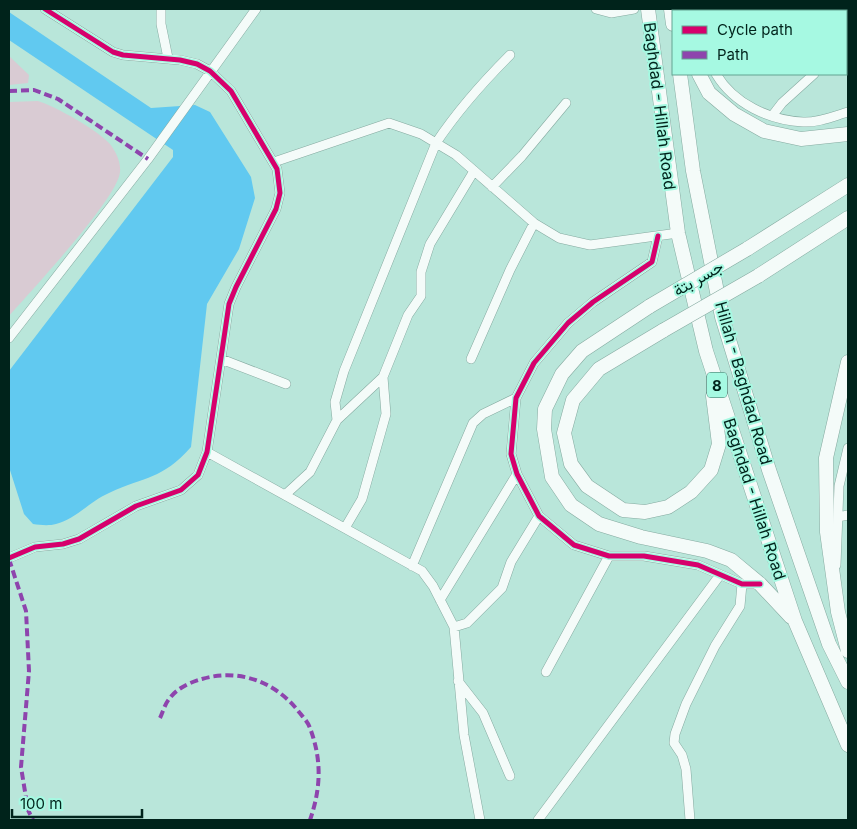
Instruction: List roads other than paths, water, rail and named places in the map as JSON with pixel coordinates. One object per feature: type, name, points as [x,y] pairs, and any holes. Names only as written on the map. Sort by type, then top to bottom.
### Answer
[{"type":"highway","name":"Baghdad - Hillah Road","points":[[648,9],[678,233],[706,351],[794,621],[848,745]]},
{"type":"highway","name":"Hillah - Baghdad Road","points":[[680,75],[693,171],[722,317],[769,470],[828,644],[848,682]]},
{"type":"highway","points":[[700,75],[709,92],[734,114],[764,131],[801,139],[848,134]]},
{"type":"highway","name":"جسر بتة","points":[[794,621],[760,584],[731,560],[707,551],[641,537],[599,524],[571,505],[552,477],[544,429],[545,409],[562,374],[582,351],[650,306],[747,249],[848,185]]},
{"type":"highway","name":"جسر بتة","points":[[706,351],[719,434],[719,444],[711,470],[691,492],[668,507],[644,512],[623,510],[587,486],[571,464],[564,433],[573,400],[599,369],[758,276],[848,218]]},
{"type":"highway","points":[[848,362],[826,458],[827,532],[835,593],[848,651]]},
{"type":"street","points":[[9,558],[35,547],[63,544],[79,539],[129,510],[180,490],[198,475],[207,452],[232,296],[279,201],[279,177],[274,162],[231,91],[210,71],[191,62],[168,58],[123,55],[113,52],[45,9]]},
{"type":"street","points":[[161,9],[161,24],[168,58]]},
{"type":"street","points":[[9,338],[154,150],[256,9]]},
{"type":"street","points":[[596,9],[611,13],[634,9]]},
{"type":"street","points":[[338,420],[335,402],[344,371],[436,143],[452,118],[475,90],[510,55]]},
{"type":"street","points":[[717,75],[722,84],[740,99],[758,112],[772,116],[804,122],[848,112]]},
{"type":"street","points":[[772,116],[782,103],[813,75]]},
{"type":"street","points":[[492,187],[522,156],[566,103]]},
{"type":"street","points":[[274,162],[389,123],[421,134],[456,155],[534,222],[559,238],[590,245],[678,233]]},
{"type":"street","points":[[285,495],[310,472],[338,420],[383,377],[408,315],[421,296],[421,272],[430,244],[474,171]]},
{"type":"street","points":[[471,359],[510,270],[534,222]]},
{"type":"street","points":[[658,236],[652,262],[593,302],[568,323],[534,363],[516,398],[511,454],[517,474],[539,516],[574,545],[609,556],[644,556],[698,565],[742,584],[760,584]]},
{"type":"street","points":[[222,359],[286,384]]},
{"type":"street","points":[[345,528],[362,500],[386,414],[383,377]]},
{"type":"street","points":[[412,566],[473,423],[483,414],[516,398]]},
{"type":"street","points":[[835,593],[839,486],[848,448]]},
{"type":"street","points":[[207,452],[422,571],[454,627],[457,680],[464,735],[480,820]]},
{"type":"street","points":[[440,600],[517,474]]},
{"type":"street","points":[[454,627],[466,623],[502,588],[510,562],[539,516]]},
{"type":"street","points":[[838,517],[848,516]]},
{"type":"street","points":[[546,672],[609,556]]},
{"type":"street","points":[[538,820],[720,574]]},
{"type":"street","points":[[690,820],[686,769],[682,755],[674,743],[675,734],[686,704],[711,654],[740,606],[742,584]]},
{"type":"street","points":[[457,680],[482,713],[510,776]]},
{"type":"water","points":[[9,12],[151,108],[195,105],[210,112],[251,177],[255,198],[239,249],[207,304],[191,447],[181,458],[162,472],[109,493],[63,522],[50,525],[33,524],[24,514],[9,467],[9,371],[173,157],[173,150],[9,40]]}]
